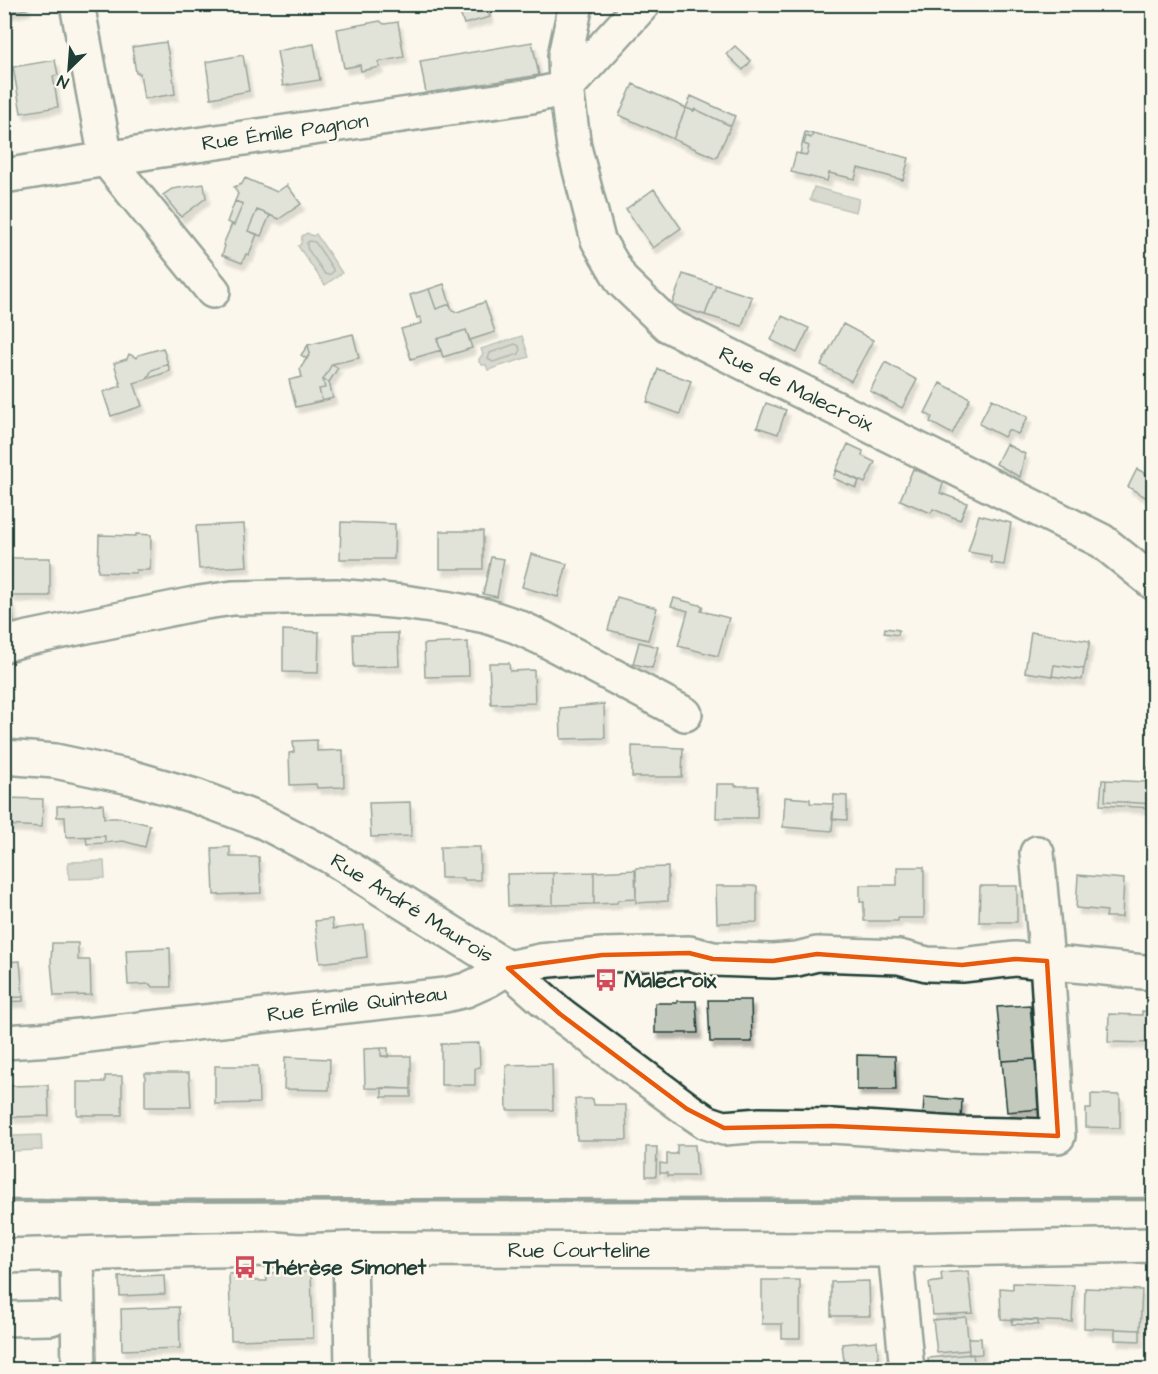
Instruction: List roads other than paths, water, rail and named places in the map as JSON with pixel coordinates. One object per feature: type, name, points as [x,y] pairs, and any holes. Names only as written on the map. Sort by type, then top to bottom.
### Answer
[{"type":"street","points":[[77,4],[106,159],[213,291]]},
{"type":"street","name":"Rue de Malecroix","points":[[576,4],[565,56],[566,88],[574,147],[598,240],[622,281],[668,325],[1102,541],[1154,584]]},
{"type":"street","points":[[566,88],[643,4]]},
{"type":"street","name":"Rue Émile Pagnon","points":[[4,176],[155,151],[532,96],[566,88]]},
{"type":"street","points":[[4,645],[104,622],[233,598],[336,596],[403,602],[476,614],[516,627],[544,639],[685,714]]},
{"type":"street","name":"Rue André Maurois","points":[[4,757],[56,761],[130,777],[195,796],[264,822],[328,855],[508,968],[540,961],[602,955],[689,953],[713,959],[773,961],[817,954],[899,957],[927,964],[962,964],[1016,959],[1154,972]]},
{"type":"street","points":[[508,968],[560,1014],[678,1102],[706,1122],[724,1128],[760,1125],[832,1126],[957,1134],[1058,1136],[1047,961],[1037,853]]},
{"type":"street","name":"Rue Émile Quinteau","points":[[4,1042],[63,1038],[446,995],[466,990],[508,968]]},
{"type":"street","name":"Rue Courteline","points":[[4,1256],[275,1249],[299,1251],[350,1249],[895,1250],[1154,1245]]},
{"type":"street","points":[[350,1249],[352,1370]]},
{"type":"street","points":[[895,1250],[907,1370]]},
{"type":"street","points":[[77,1255],[79,1370]]},
{"type":"street","points":[[4,1319],[51,1318]]},
{"type":"water","points":[[814,187],[859,199],[856,212],[810,200]]},
{"type":"water","points":[[307,233],[313,236],[316,234],[342,273],[325,285],[298,246],[301,244],[302,236]]},
{"type":"water","points":[[522,336],[529,357],[488,370],[486,365],[479,362],[483,354],[481,349]]},
{"type":"water","points":[[104,861],[105,878],[69,879],[68,862]]},
{"type":"water","points":[[41,1135],[42,1150],[12,1151],[12,1136]]},
{"type":"railway","points":[[4,1201],[1154,1199]]},
{"type":"place","name":"Malecroix","points":[[606,980]]},
{"type":"place","name":"Thérèse Simonet","points":[[245,1267]]}]
